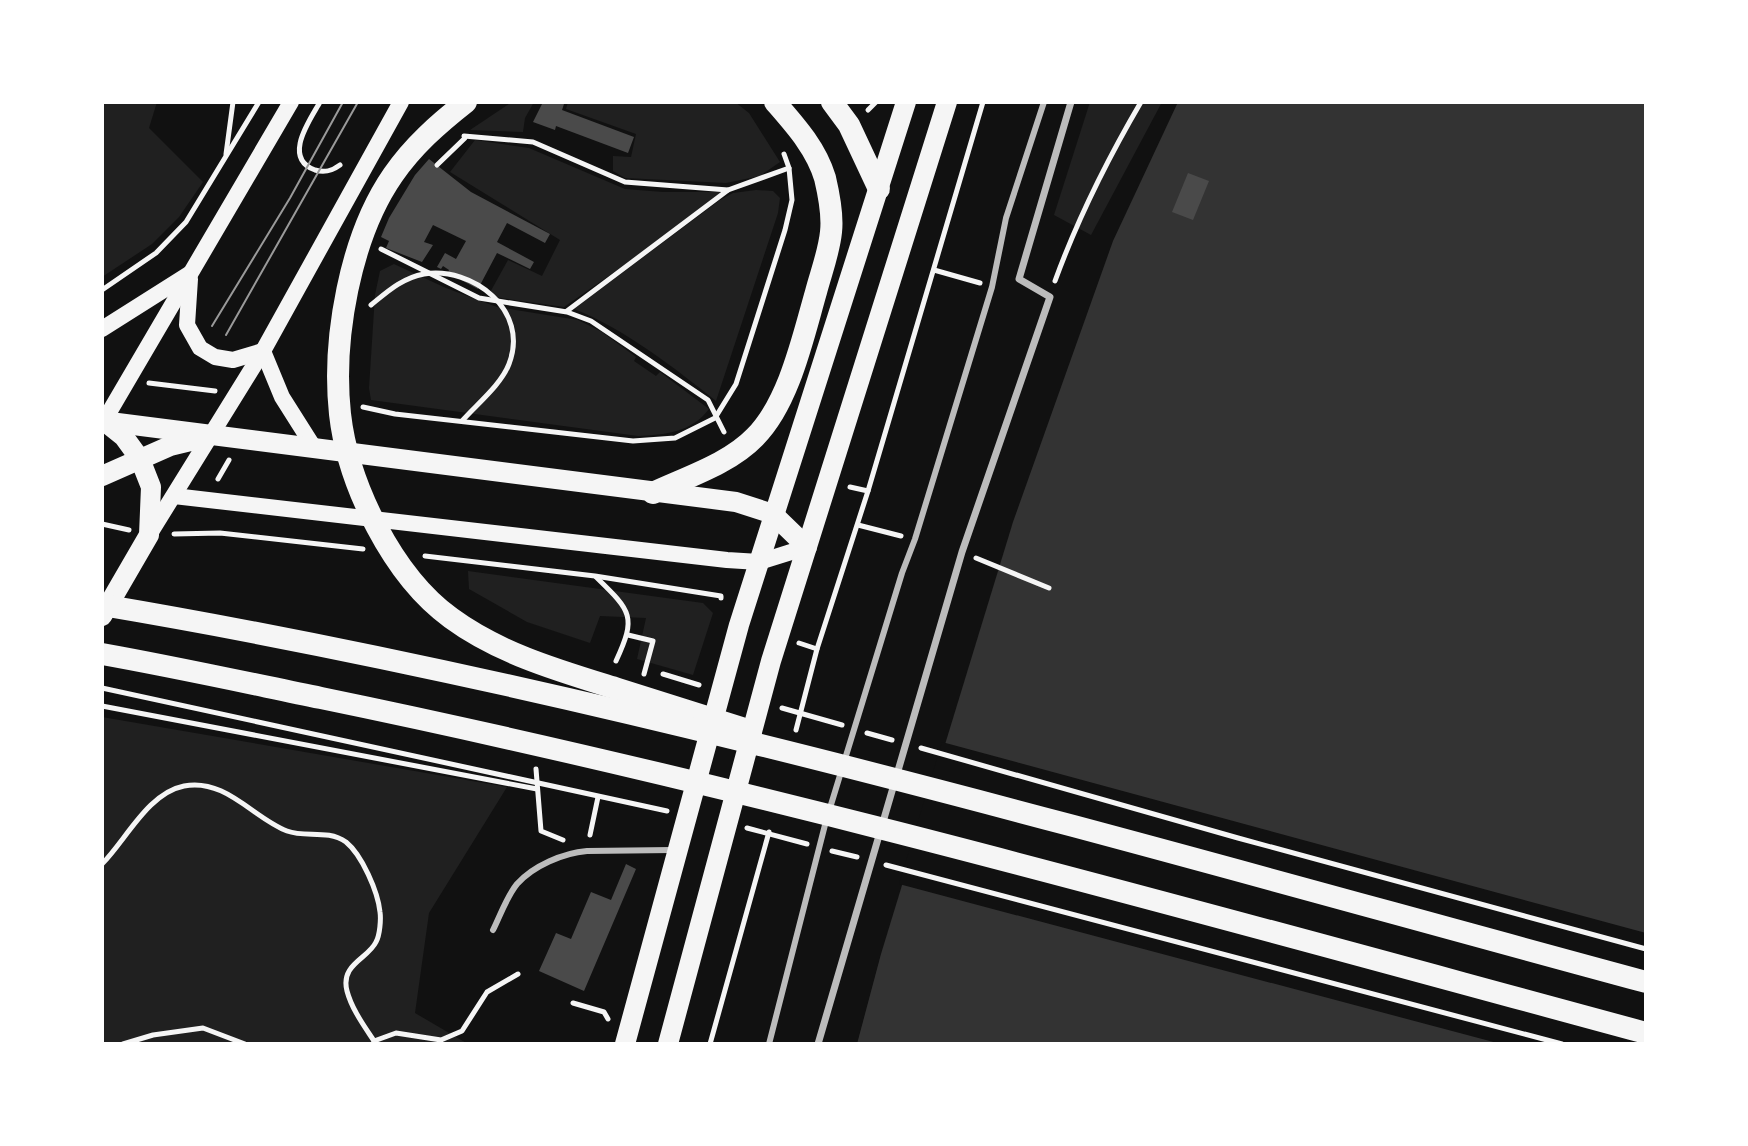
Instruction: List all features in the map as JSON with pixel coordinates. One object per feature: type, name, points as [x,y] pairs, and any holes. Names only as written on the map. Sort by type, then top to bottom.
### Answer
[{"type":"highway","points":[[466,102],[421,140],[392,175],[363,232],[346,304],[339,356],[340,415],[351,466],[367,507],[392,553],[422,592],[450,618],[535,663],[764,735],[884,778]]},
{"type":"highway","points":[[653,493],[714,465],[757,436],[778,405],[799,352],[831,232],[831,209],[814,151],[775,102]]},
{"type":"highway","points":[[832,102],[849,125],[879,189]]},
{"type":"highway","points":[[102,605],[569,700],[884,778],[1646,982]]},
{"type":"highway","points":[[109,656],[592,757],[834,815],[1646,1033]]},
{"type":"main road","points":[[103,422],[291,102]]},
{"type":"main road","points":[[102,616],[263,351],[401,102]]},
{"type":"main road","points":[[625,1044],[739,625],[906,102]]},
{"type":"main road","points":[[668,1044],[779,636],[947,102]]},
{"type":"main road","points":[[102,329],[191,273]]},
{"type":"main road","points":[[191,273],[187,325],[200,348],[215,357],[233,360],[263,351]]},
{"type":"main road","points":[[263,351],[282,397],[313,446]]},
{"type":"main road","points":[[103,422],[313,446],[736,502],[773,514],[807,547]]},
{"type":"main road","points":[[103,422],[124,437],[140,459],[151,487],[149,535]]},
{"type":"main road","points":[[102,476],[170,446],[211,436]]},
{"type":"main road","points":[[174,496],[759,562],[807,547]]},
{"type":"street","points":[[818,1044],[962,552],[1050,297],[1019,279],[1071,102]]},
{"type":"lane","points":[[769,1044],[826,821],[992,287],[1006,218],[1044,102]]},
{"type":"lane","points":[[493,930],[516,885],[542,865],[575,852],[679,850]]},
{"type":"path","points":[[226,159],[233,102]]},
{"type":"path","points":[[102,290],[156,253],[186,222],[259,102]]},
{"type":"path","points":[[320,102],[300,140],[301,157],[307,166],[323,172],[333,170],[345,158]]},
{"type":"path","points":[[793,739],[817,649],[858,525],[983,102]]},
{"type":"path","points":[[1050,297],[1080,215],[1141,102]]},
{"type":"path","points":[[465,127],[452,136],[533,142],[625,182],[728,190]]},
{"type":"path","points":[[437,165],[467,136]]},
{"type":"path","points":[[351,404],[395,414],[633,441],[675,438],[715,418],[736,384],[785,230],[792,200],[789,168],[728,190],[567,312]]},
{"type":"path","points":[[373,260],[382,236]]},
{"type":"path","points":[[371,243],[479,298],[567,312],[591,321],[708,400],[715,418]]},
{"type":"path","points":[[934,270],[974,281]]},
{"type":"path","points":[[361,312],[401,282],[423,274],[451,274],[477,283],[500,302],[512,334],[510,361],[504,373],[461,422]]},
{"type":"path","points":[[192,534],[206,499],[241,439]]},
{"type":"path","points":[[845,485],[868,491]]},
{"type":"path","points":[[858,525],[898,535]]},
{"type":"path","points":[[149,535],[220,533],[376,551]]},
{"type":"path","points":[[962,552],[1049,588]]},
{"type":"path","points":[[423,556],[595,576],[721,596]]},
{"type":"path","points":[[595,576],[620,601],[630,625],[616,661]]},
{"type":"path","points":[[723,587],[718,620],[739,625]]},
{"type":"path","points":[[628,635],[653,641],[644,675]]},
{"type":"path","points":[[779,636],[817,649]]},
{"type":"path","points":[[659,679],[720,698]]},
{"type":"path","points":[[102,706],[537,789]]},
{"type":"path","points":[[536,757],[541,831],[587,851],[598,797]]},
{"type":"path","points":[[102,864],[157,800],[184,786],[208,787],[233,795],[275,826],[292,833],[326,833],[347,843],[373,884],[381,915],[376,943],[352,964],[346,988],[375,1043],[396,1033],[441,1040],[462,1031],[487,992],[518,974]]},
{"type":"path","points":[[710,1044],[769,830]]},
{"type":"path","points":[[573,1003],[604,1012]]},
{"type":"path","points":[[123,1044],[153,1035],[203,1028],[245,1044]]},
{"type":"shaded area","points":[[102,102],[157,102],[149,128],[203,182],[179,217],[152,244],[102,277]]},
{"type":"shaded area","points":[[512,102],[534,102],[525,118],[523,132],[470,130]]},
{"type":"shaded area","points":[[568,102],[735,102],[749,113],[780,162],[760,176],[726,183],[625,178],[613,171],[613,156],[631,157],[636,134],[566,109]]},
{"type":"shaded area","points":[[1090,102],[1162,102],[1091,235],[1054,215]]},
{"type":"shaded area","points":[[1178,102],[1646,102],[1646,1044],[857,1044],[881,954],[1013,522],[1113,241]]},
{"type":"shaded area","points":[[475,140],[529,148],[625,189],[722,192],[564,307],[488,296],[508,260],[542,276],[560,240],[450,172]]},
{"type":"shaded area","points":[[773,191],[780,198],[778,213],[716,401],[630,338],[574,309],[720,200],[733,193]]},
{"type":"shaded area","points":[[394,264],[497,307],[578,320],[602,332],[636,357],[634,361],[656,376],[660,372],[709,409],[686,427],[668,433],[638,436],[371,400],[369,388],[375,295],[380,271]]},
{"type":"shaded area","points":[[468,571],[703,603],[713,613],[693,675],[637,659],[646,618],[600,616],[590,643],[527,622],[469,589]]},
{"type":"shaded area","points":[[102,717],[507,787],[429,913],[415,1013],[468,1044],[102,1044]]},
{"type":"pier","points":[[942,742],[1646,933],[1646,1044],[1501,1044],[899,884]]},
{"type":"building","points":[[543,102],[564,104],[562,110],[634,137],[628,153],[556,126],[555,130],[533,122]]},
{"type":"building","points":[[429,159],[471,192],[550,234],[545,243],[507,223],[497,242],[534,262],[530,269],[497,253],[478,289],[448,273],[449,270],[443,266],[441,269],[437,267],[445,253],[456,259],[466,241],[433,225],[424,242],[433,245],[422,262],[386,248],[389,241],[381,237],[389,218],[415,175]]},
{"type":"building","points":[[1188,173],[1209,181],[1193,220],[1172,212]]},
{"type":"building","points":[[626,864],[636,869],[584,991],[539,971],[556,933],[571,939],[591,892],[611,900]]},
{"type":"tram line","points":[[212,326],[290,198],[343,102]]},
{"type":"tram line","points":[[226,335],[358,102]]}]
